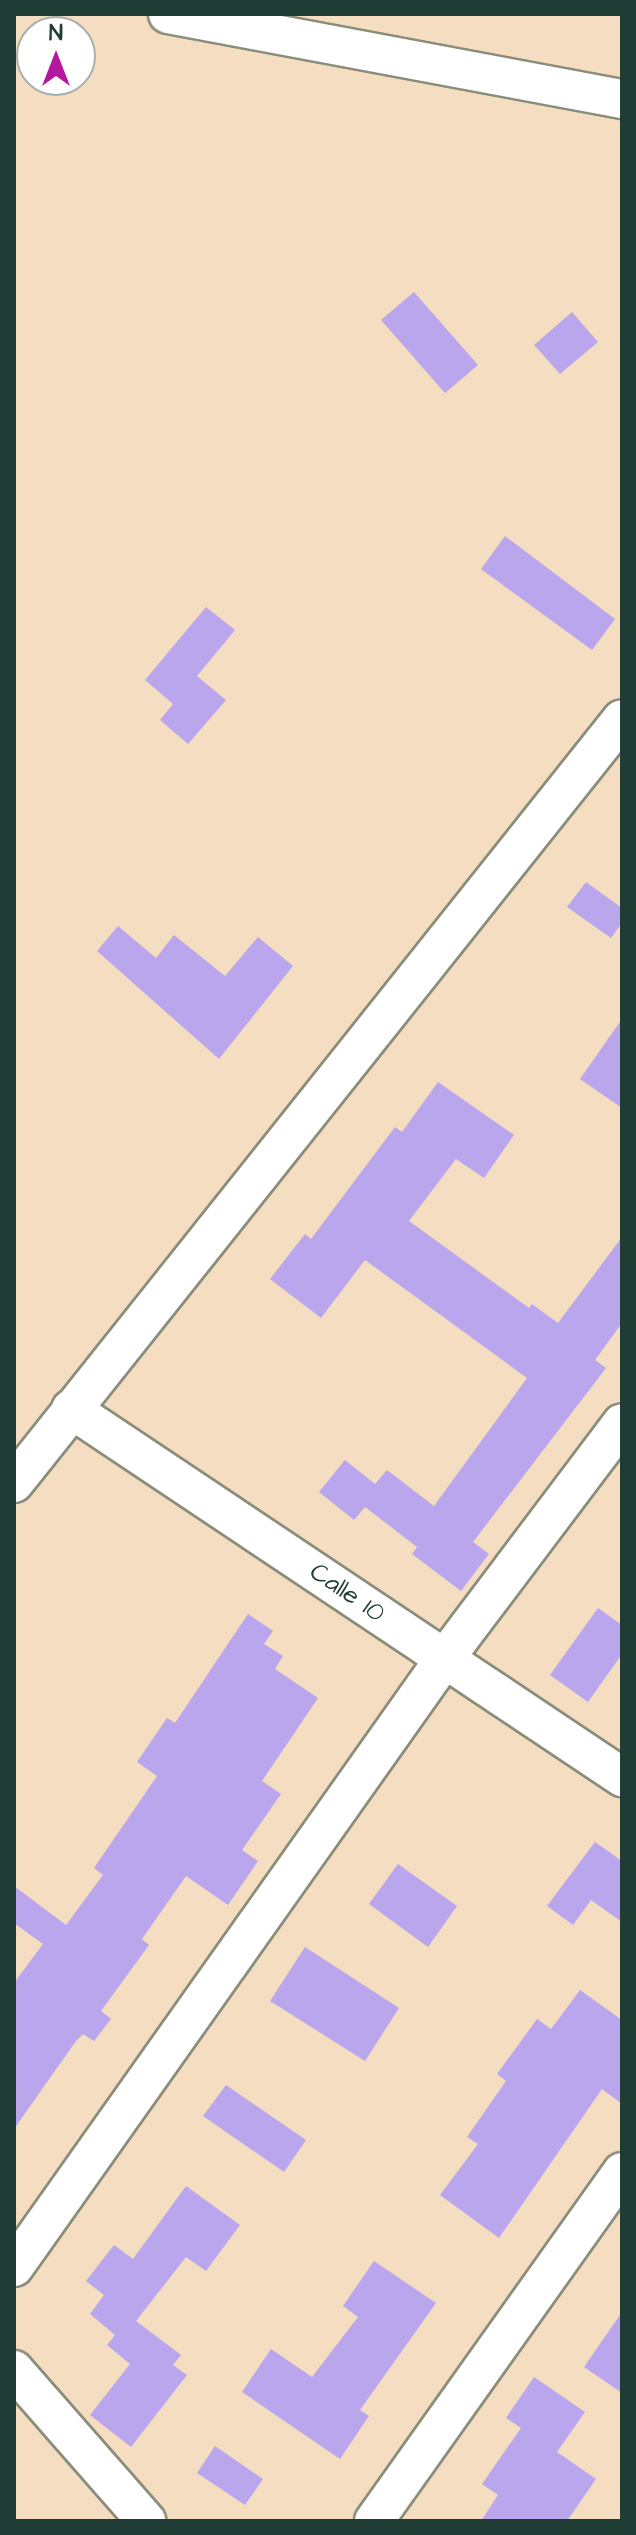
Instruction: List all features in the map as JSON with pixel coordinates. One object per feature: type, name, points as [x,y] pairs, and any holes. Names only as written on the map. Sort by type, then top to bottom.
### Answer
[{"type":"street","points":[[168,14],[622,99]]},
{"type":"street","points":[[14,1483],[622,719]]},
{"type":"street","name":"Calle 10","points":[[71,1409],[622,1777]]},
{"type":"street","points":[[14,2267],[445,1658],[622,1423]]},
{"type":"street","points":[[374,2521],[622,2172]]},
{"type":"street","points":[[14,2370],[146,2521]]},
{"type":"building","points":[[414,292],[478,365],[445,393],[381,320]]},
{"type":"building","points":[[572,312],[598,342],[560,374],[534,345]]},
{"type":"building","points":[[505,536],[615,619],[592,650],[481,569]]},
{"type":"building","points":[[206,607],[235,630],[197,676],[226,700],[188,744],[160,720],[173,704],[145,680]]},
{"type":"building","points":[[586,882],[622,908],[622,923],[611,938],[567,907]]},
{"type":"building","points":[[118,926],[156,958],[174,935],[225,976],[258,937],[293,966],[219,1059],[97,951]]},
{"type":"building","points":[[622,1019],[622,1108],[580,1079]]},
{"type":"building","points":[[438,1082],[514,1135],[484,1178],[456,1159],[409,1221],[529,1308],[532,1304],[558,1323],[622,1237],[622,1323],[595,1360],[606,1368],[473,1542],[489,1554],[461,1591],[412,1554],[417,1547],[365,1507],[354,1520],[319,1492],[345,1460],[375,1484],[387,1470],[434,1506],[527,1378],[365,1260],[321,1318],[270,1279],[305,1234],[311,1239],[395,1127],[402,1132]]},
{"type":"building","points":[[598,1608],[622,1625],[622,1654],[588,1702],[550,1675]]},
{"type":"building","points":[[248,1614],[273,1631],[264,1644],[283,1656],[275,1669],[318,1698],[262,1781],[281,1794],[242,1850],[258,1861],[228,1905],[186,1876],[142,1939],[149,1945],[101,2011],[111,2019],[94,2041],[83,2034],[76,2041],[14,2129],[14,1983],[43,1944],[14,1923],[14,1886],[66,1925],[103,1875],[94,1868],[157,1776],[137,1762],[167,1718],[175,1723]]},
{"type":"building","points":[[595,1842],[622,1861],[622,1922],[591,1900],[573,1925],[547,1906]]},
{"type":"building","points":[[398,1864],[457,1906],[428,1947],[369,1904]]},
{"type":"building","points":[[305,1947],[399,2008],[365,2061],[270,2001]]},
{"type":"building","points":[[580,1990],[622,2020],[622,2104],[602,2089],[499,2238],[440,2195],[478,2144],[467,2137],[506,2081],[497,2074],[537,2019],[551,2029]]},
{"type":"building","points":[[226,2085],[306,2140],[284,2172],[203,2116]]},
{"type":"building","points":[[186,2186],[240,2225],[206,2271],[186,2257],[136,2321],[181,2355],[173,2365],[187,2375],[131,2447],[90,2415],[130,2364],[107,2345],[115,2335],[90,2314],[104,2295],[86,2281],[114,2245],[133,2259]]},
{"type":"building","points":[[374,2261],[436,2303],[360,2410],[369,2416],[340,2459],[242,2392],[271,2349],[312,2377],[358,2317],[343,2306]]},
{"type":"building","points":[[622,2312],[622,2393],[584,2367]]},
{"type":"building","points":[[534,2377],[585,2412],[557,2452],[596,2479],[567,2521],[481,2521],[498,2495],[482,2484],[521,2428],[506,2418]]},
{"type":"building","points":[[215,2446],[263,2479],[245,2505],[197,2473]]}]
